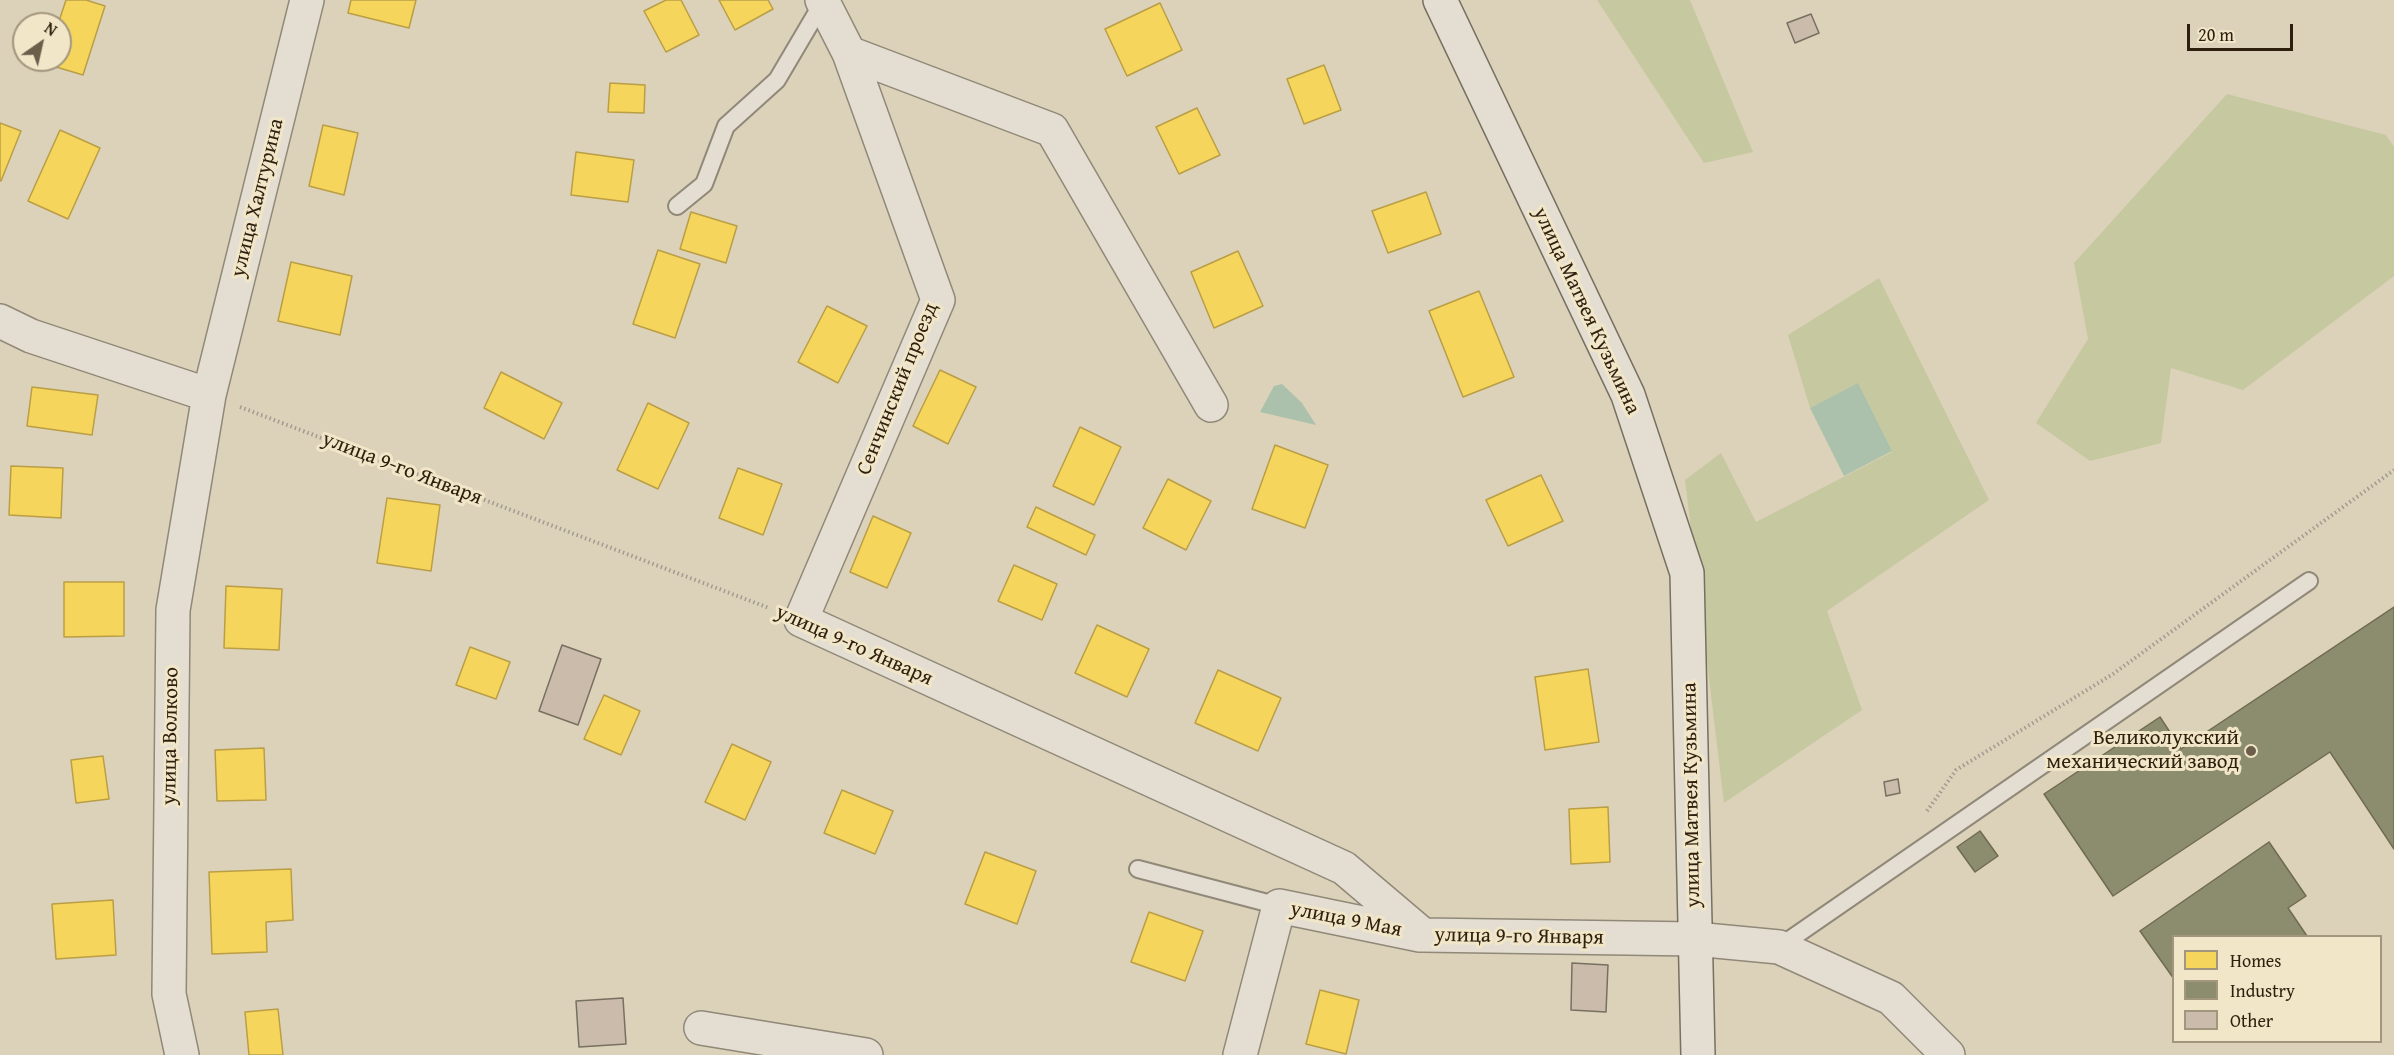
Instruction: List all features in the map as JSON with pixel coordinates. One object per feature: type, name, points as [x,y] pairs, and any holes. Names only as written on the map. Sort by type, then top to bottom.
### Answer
[{"type":"street","name":"улица Халтурина","points":[[207,407],[307,0]]},
{"type":"street","name":"улица Матвея Кузьмина","points":[[1440,0],[1628,395],[1687,573],[1696,949]]},
{"type":"street","name":"Сенчинский проезд","points":[[801,620],[938,300],[849,53],[823,1]]},
{"type":"street","points":[[849,53],[1052,130],[1211,405]]},
{"type":"street","points":[[0,321],[31,336],[207,407]]},
{"type":"street","name":"улица Волково","points":[[182,1055],[169,994],[173,610],[207,407]]},
{"type":"street","name":"улица 9-го Января","points":[[801,620],[1344,868],[1423,935],[1696,949],[1779,947],[1891,998],[1948,1055]]},
{"type":"street","name":"улица 9 Мая","points":[[1240,1055],[1279,906],[1423,935]]},
{"type":"street","points":[[1696,949],[1698,1055]]},
{"type":"street","points":[[701,1028],[866,1055]]},
{"type":"lane","points":[[677,206],[704,184],[726,126],[777,80],[823,1]]},
{"type":"lane","points":[[1779,947],[2309,581]]},
{"type":"lane","points":[[1138,869],[1279,906]]},
{"type":"path","name":"улица 9-го Января","points":[[207,407],[801,620]]},
{"type":"path","points":[[1932,842],[1926,809],[1956,770],[2113,674],[2394,470]]},
{"type":"shaded area","points":[[1597,0],[1690,0],[1753,152],[1704,163]]},
{"type":"shaded area","points":[[2227,94],[2386,135],[2394,147],[2394,276],[2243,390],[2171,368],[2161,443],[2090,461],[2036,423],[2088,339],[2074,263]]},
{"type":"shaded area","points":[[1879,278],[1989,500],[1827,611],[1862,710],[1724,803],[1685,480],[1721,453],[1756,522],[1892,452],[1858,384],[1810,408],[1788,335]]},
{"type":"shaded area","points":[[1858,383],[1892,451],[1844,476],[1810,408]]},
{"type":"shaded area","points":[[1282,384],[1302,403],[1316,425],[1260,412],[1274,386]]},
{"type":"building: Homes","points":[[66,0],[86,0],[105,6],[83,75],[72,72],[72,12],[62,12]]},
{"type":"building: Homes","points":[[351,0],[416,0],[409,28],[348,13]]},
{"type":"building: Homes","points":[[666,0],[681,0],[699,35],[666,52],[644,11]]},
{"type":"building: Homes","points":[[719,0],[768,0],[773,9],[735,30]]},
{"type":"building: Homes","points":[[1160,3],[1182,50],[1127,76],[1105,29]]},
{"type":"building: Homes","points":[[1324,65],[1341,110],[1304,124],[1287,79]]},
{"type":"building: Homes","points":[[610,83],[645,85],[644,113],[608,112]]},
{"type":"building: Homes","points":[[1197,108],[1220,155],[1179,174],[1156,127]]},
{"type":"building: Homes","points":[[0,123],[21,131],[1,181],[0,181]]},
{"type":"building: Homes","points":[[323,125],[358,133],[344,195],[309,186]]},
{"type":"building: Homes","points":[[60,130],[100,148],[68,219],[28,201]]},
{"type":"building: Homes","points":[[576,152],[634,160],[628,202],[571,195]]},
{"type":"building: Homes","points":[[1426,192],[1441,234],[1388,253],[1372,211]]},
{"type":"building: Homes","points":[[691,212],[737,226],[726,263],[680,249]]},
{"type":"building: Homes","points":[[658,250],[700,264],[675,338],[633,324]]},
{"type":"building: Homes","points":[[1238,251],[1263,306],[1214,328],[1191,272]]},
{"type":"building: Homes","points":[[291,262],[352,276],[340,335],[278,321]]},
{"type":"building: Homes","points":[[1479,291],[1514,377],[1463,397],[1429,311]]},
{"type":"building: Homes","points":[[827,306],[867,326],[838,383],[798,362]]},
{"type":"building: Homes","points":[[940,370],[976,387],[948,444],[913,426]]},
{"type":"building: Homes","points":[[501,372],[562,403],[544,439],[484,408]]},
{"type":"building: Homes","points":[[32,387],[98,395],[92,435],[27,426]]},
{"type":"building: Homes","points":[[648,403],[689,423],[658,489],[617,470]]},
{"type":"building: Homes","points":[[1080,427],[1121,447],[1094,505],[1053,486]]},
{"type":"building: Homes","points":[[1275,445],[1328,465],[1305,528],[1252,509]]},
{"type":"building: Homes","points":[[11,466],[63,468],[61,518],[9,515]]},
{"type":"building: Homes","points":[[738,468],[782,484],[763,535],[719,518]]},
{"type":"building: Homes","points":[[1541,475],[1563,521],[1508,546],[1486,500]]},
{"type":"building: Homes","points":[[1168,479],[1211,501],[1186,550],[1143,528]]},
{"type":"building: Homes","points":[[387,498],[440,505],[431,571],[377,563]]},
{"type":"building: Homes","points":[[1036,507],[1095,535],[1086,555],[1027,527]]},
{"type":"building: Homes","points":[[873,516],[911,533],[887,588],[850,572]]},
{"type":"building: Homes","points":[[1014,565],[1057,584],[1042,620],[998,601]]},
{"type":"building: Homes","points":[[64,582],[124,582],[124,636],[64,637]]},
{"type":"building: Homes","points":[[226,586],[282,589],[279,650],[224,648]]},
{"type":"building: Homes","points":[[1097,625],[1149,649],[1127,697],[1075,673]]},
{"type":"building: Homes","points":[[470,647],[510,662],[496,699],[456,685]]},
{"type":"building: Homes","points":[[1588,669],[1599,742],[1545,750],[1535,677]]},
{"type":"building: Homes","points":[[1218,670],[1281,698],[1258,751],[1195,723]]},
{"type":"building: Homes","points":[[604,695],[640,711],[621,755],[584,739]]},
{"type":"building: Homes","points":[[732,744],[771,762],[745,820],[705,802]]},
{"type":"building: Homes","points":[[264,748],[266,800],[217,801],[215,750]]},
{"type":"building: Homes","points":[[103,756],[109,799],[76,803],[71,760]]},
{"type":"building: Homes","points":[[842,790],[893,811],[875,854],[824,833]]},
{"type":"building: Homes","points":[[1608,807],[1610,862],[1571,864],[1569,809]]},
{"type":"building: Homes","points":[[985,852],[1036,871],[1017,924],[965,904]]},
{"type":"building: Homes","points":[[291,869],[293,920],[266,922],[267,952],[212,954],[209,872]]},
{"type":"building: Homes","points":[[113,900],[116,955],[56,959],[52,904]]},
{"type":"building: Homes","points":[[1149,912],[1203,931],[1185,981],[1131,962]]},
{"type":"building: Homes","points":[[1320,990],[1359,1000],[1346,1054],[1306,1044]]},
{"type":"building: Homes","points":[[278,1009],[283,1055],[249,1055],[245,1012]]},
{"type":"building: Industry","name":"Великолукский механический завод","points":[[2394,607],[2394,849],[2330,752],[2113,896],[2044,794],[2160,717],[2181,749]]},
{"type":"building: Industry","points":[[1980,831],[1998,856],[1975,872],[1957,847]]},
{"type":"building: Industry","points":[[2269,842],[2306,896],[2288,908],[2306,935],[2172,935],[2172,976],[2140,931]]},
{"type":"building: Other","points":[[1811,14],[1819,33],[1795,43],[1787,23]]},
{"type":"building: Other","points":[[562,645],[601,659],[578,725],[539,711]]},
{"type":"building: Other","points":[[1898,779],[1900,793],[1886,796],[1884,782]]},
{"type":"building: Other","points":[[1572,963],[1608,965],[1606,1012],[1571,1010]]},
{"type":"building: Other","points":[[623,998],[626,1044],[579,1047],[576,1001]]},
{"type":"place","name":"Великолукский механический завод","points":[[2251,751]]}]
